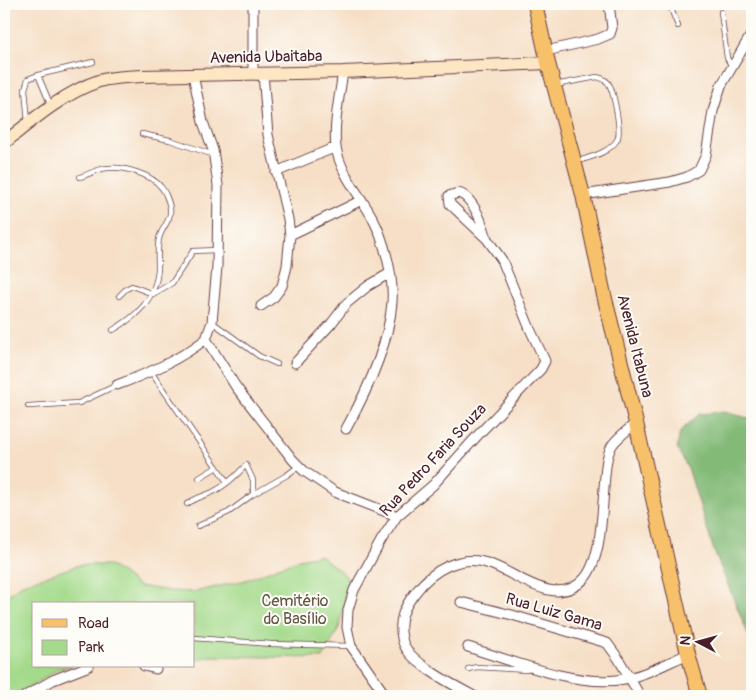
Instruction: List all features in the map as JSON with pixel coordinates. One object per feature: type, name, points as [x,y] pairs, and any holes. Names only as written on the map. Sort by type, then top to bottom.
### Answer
[{"type":"main road","name":"Avenida Itabuna","points":[[535,4],[583,195],[604,295],[636,423],[688,654],[700,696]]},
{"type":"main road","name":"Avenida Ubaitaba","points":[[4,143],[67,97],[99,81],[142,76],[343,72],[547,57]]},
{"type":"street","points":[[253,4],[258,73],[268,135],[290,235],[287,266],[282,286],[274,298],[261,306]]},
{"type":"street","points":[[547,57],[610,34],[612,28],[608,4]]},
{"type":"street","points":[[583,195],[670,182],[687,177],[699,170],[706,155],[713,112],[720,86],[752,33]]},
{"type":"street","points":[[343,72],[336,130],[336,147],[343,168],[373,219],[390,273],[392,302],[386,334],[369,382],[357,410],[346,429]]},
{"type":"street","points":[[117,385],[151,372],[187,353],[206,339],[212,322],[217,250],[218,185],[214,155],[203,122],[193,75]]},
{"type":"street","points":[[276,172],[336,147]]},
{"type":"street","points":[[458,193],[467,197],[482,220],[488,239],[450,204],[449,196],[458,193]]},
{"type":"street","points":[[290,235],[362,200]]},
{"type":"street","name":"Rua Pedro Faria Souza","points":[[386,696],[351,646],[347,627],[348,610],[354,590],[397,516],[445,472],[478,434],[541,369],[545,361],[502,260],[488,239]]},
{"type":"street","points":[[295,363],[331,324],[347,303],[368,286],[390,273]]},
{"type":"street","points":[[206,339],[236,387],[299,466],[335,492],[397,516]]},
{"type":"street","points":[[474,696],[441,679],[411,655],[402,641],[400,628],[406,604],[420,585],[438,569],[471,560],[492,564],[529,584],[546,589],[564,590],[578,585],[587,575],[594,562],[600,532],[607,457],[614,443],[636,423]]},
{"type":"street","name":"Rua Luiz Gama","points":[[461,602],[607,643],[611,646],[640,696]]},
{"type":"street","points":[[468,647],[567,677],[612,681],[630,678],[688,654]]},
{"type":"street","points":[[25,696],[52,680],[84,668]]},
{"type":"street","points":[[152,668],[156,669]]},
{"type":"lane","points":[[670,4],[678,26]]},
{"type":"lane","points":[[721,12],[727,58],[732,67]]},
{"type":"lane","points":[[28,124],[25,85],[28,79],[93,62]]},
{"type":"lane","points":[[38,75],[52,108]]},
{"type":"lane","points":[[554,85],[598,77],[603,78],[610,85],[620,129],[619,137],[606,150],[574,162]]},
{"type":"lane","points":[[142,134],[170,140],[214,155]]},
{"type":"lane","points":[[80,177],[99,170],[119,168],[142,174],[160,185],[165,192],[170,208],[170,216],[159,239],[158,272],[153,294],[146,304],[113,330]]},
{"type":"lane","points":[[153,294],[172,283],[193,251],[217,250]]},
{"type":"lane","points":[[119,296],[132,286],[153,294]]},
{"type":"lane","points":[[212,322],[259,356],[277,364]]},
{"type":"lane","points":[[151,372],[227,482]]},
{"type":"lane","points":[[28,406],[80,403],[117,385]]},
{"type":"lane","points":[[187,504],[215,491],[246,465],[253,480],[253,494]]},
{"type":"lane","points":[[198,526],[229,512],[253,494],[299,466]]},
{"type":"lane","points":[[199,478],[216,467]]},
{"type":"lane","points":[[195,638],[271,644],[351,646]]},
{"type":"lane","points":[[468,669],[484,667],[548,672]]},
{"type":"green space","points":[[725,412],[752,419],[752,644],[714,551],[689,471],[677,448],[680,432],[699,414]]},
{"type":"green space","name":"Cemitério do Basílio","points":[[320,555],[345,575],[349,583],[339,628],[323,658],[211,656],[195,660],[195,602],[32,602],[32,668],[62,668],[18,693],[4,696],[4,598],[22,584],[79,565],[108,565],[138,586],[171,591],[195,592],[246,580],[299,559]]}]
